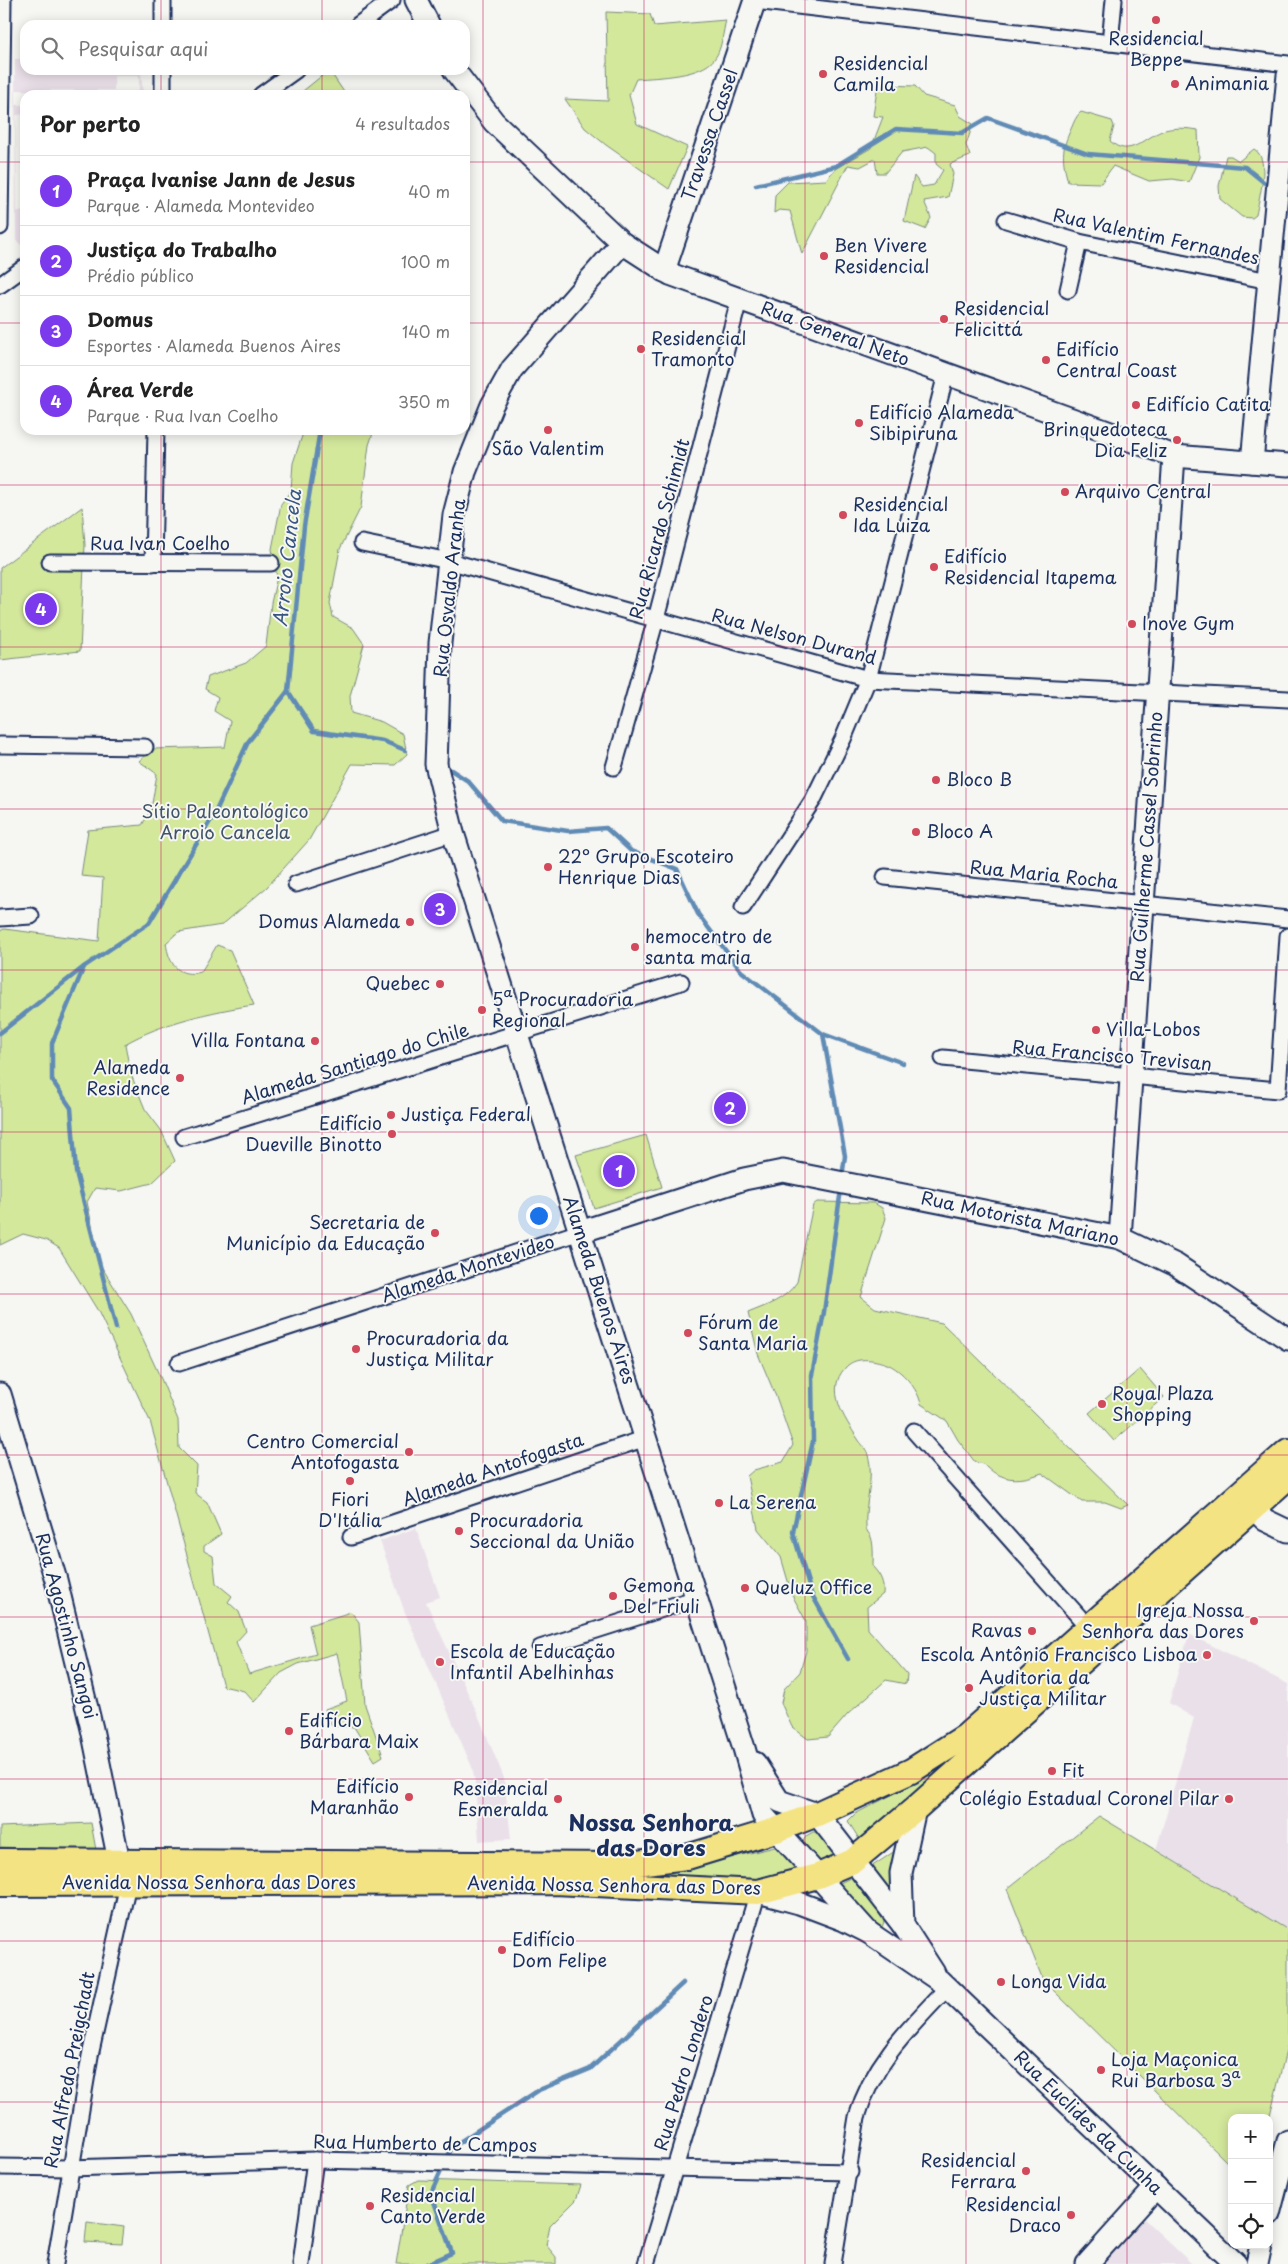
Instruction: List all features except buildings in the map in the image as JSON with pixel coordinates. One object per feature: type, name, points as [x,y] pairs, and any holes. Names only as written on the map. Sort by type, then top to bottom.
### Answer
[{"type":"main road","name":"Avenida Nossa Senhora das Dores","points":[[0,1884],[555,1882],[758,1892],[818,1876],[853,1861],[915,1809],[1246,1501],[1288,1451]]},
{"type":"main road","name":"Avenida Nossa Senhora das Dores","points":[[0,1861],[119,1860],[620,1865],[687,1857],[776,1830],[817,1814],[911,1771],[966,1736],[1089,1628],[1246,1501],[1288,1477]]},
{"type":"street","points":[[0,227],[3,0]]},
{"type":"street","points":[[163,0],[163,20]]},
{"type":"street","points":[[365,20],[392,0]]},
{"type":"street","points":[[416,0],[426,20]]},
{"type":"street","points":[[1110,43],[1114,0]]},
{"type":"street","points":[[755,1],[1288,64]]},
{"type":"street","name":"Travessa Cassel","points":[[664,271],[755,1]]},
{"type":"street","points":[[1252,462],[1288,74]]},
{"type":"street","points":[[163,75],[163,90]]},
{"type":"street","points":[[268,90],[289,75]]},
{"type":"street","name":"Rua General Neto","points":[[458,75],[469,90]]},
{"type":"street","name":"Rua General Neto","points":[[470,91],[494,122],[622,243],[664,271],[739,300],[1174,456],[1288,465]]},
{"type":"street","name":"Rua Valentim Fernandes","points":[[1006,220],[1079,242],[1269,281]]},
{"type":"street","points":[[1068,290],[1079,242]]},
{"type":"street","name":"Rua Osvaldo Aranha","points":[[454,833],[436,764],[440,643],[454,515],[465,472],[492,405],[512,369],[622,243]]},
{"type":"street","points":[[0,285],[20,270]]},
{"type":"street","name":"Rua Ricardo Schimidt","points":[[614,767],[656,619],[739,300]]},
{"type":"street","points":[[743,906],[813,800],[843,739],[868,679],[946,374]]},
{"type":"street","points":[[153,563],[156,435]]},
{"type":"street","name":"Rua Guilherme Cassel Sobrinho","points":[[1120,1238],[1174,456]]},
{"type":"street","name":"Rua Nelson Durand","points":[[362,543],[449,561],[868,679],[1288,700]]},
{"type":"street","name":"Rua Ivan Coelho","points":[[50,562],[271,563]]},
{"type":"street","points":[[0,745],[145,747]]},
{"type":"street","points":[[296,884],[454,833]]},
{"type":"street","name":"Alameda Buenos Aires","points":[[454,833],[744,1748],[763,1815],[818,1876]]},
{"type":"street","name":"Rua Maria Rocha","points":[[885,877],[1288,919]]},
{"type":"street","points":[[0,918],[31,916]]},
{"type":"street","name":"Rua Francisco Trevisan","points":[[943,1058],[1278,1090],[1288,936]]},
{"type":"street","name":"Alameda Santiago do Chile","points":[[184,1137],[681,982]]},
{"type":"street","name":"Alameda Montevideo","points":[[179,1363],[769,1172],[783,1171],[816,1177]]},
{"type":"street","name":"Rua Motorista Mariano","points":[[816,1177],[1120,1238],[1176,1265],[1288,1339]]},
{"type":"street","name":"Rua Agostinho Sangoi","points":[[0,1394],[56,1580],[92,1729],[119,1860]]},
{"type":"street","points":[[914,1431],[1089,1628]]},
{"type":"street","name":"Alameda Antofogasta","points":[[352,1537],[646,1438]]},
{"type":"street","points":[[1246,1501],[1265,1520],[1288,1531]]},
{"type":"street","points":[[540,1648],[696,1598]]},
{"type":"street","name":"Alameda Buenos Aires","points":[[744,1748],[779,1800],[817,1814]]},
{"type":"street","points":[[903,1925],[901,1873],[915,1809]]},
{"type":"street","name":"Rua Euclides da Cunha","points":[[817,1814],[903,1925],[943,1984]]},
{"type":"street","name":"Rua Euclides da Cunha","points":[[818,1876],[868,1932]]},
{"type":"street","name":"Rua Alfredo Preigchadt","points":[[55,2264],[90,2056],[128,1884]]},
{"type":"street","name":"Rua Euclides da Cunha","points":[[758,1892],[799,1903],[844,1920],[868,1932],[943,1984],[1236,2264]]},
{"type":"street","name":"Rua Pedro Londero","points":[[646,2264],[758,1892]]},
{"type":"street","points":[[833,2264],[850,2172],[857,2117],[863,2096],[875,2073],[943,1984]]},
{"type":"street","points":[[1272,2204],[1288,2141]]},
{"type":"street","points":[[301,2264],[315,2160]]},
{"type":"street","name":"Rua Humberto de Campos","points":[[0,2167],[70,2168],[315,2160],[850,2172]]},
{"type":"street","points":[[1086,2264],[1156,2187]]},
{"type":"street","points":[[1257,2264],[1260,2249]]},
{"type":"shaded area","points":[[15,59],[20,59],[20,75],[141,75],[143,90],[139,90],[139,76],[114,76],[114,90],[16,90],[16,105],[20,105],[20,115],[16,115],[17,211],[20,211],[20,244],[16,240]]},
{"type":"shaded area","name":"Escola de Educação Infantil Abelhinhas","points":[[416,1528],[440,1597],[426,1602],[478,1715],[504,1778],[511,1839],[479,1841],[475,1782],[472,1767],[404,1610],[380,1541]]},
{"type":"shaded area","name":"Colégio Estadual Coronel Pilar","points":[[1189,1634],[1288,1684],[1288,1930],[1156,1850],[1194,1718],[1169,1703]]},
{"type":"shaded area","points":[[1144,2219],[1192,2264],[1103,2264]]},
{"type":"green space","points":[[606,12],[650,14],[654,26],[726,20],[719,50],[709,64],[700,69],[679,75],[636,79],[629,95],[637,124],[687,147],[669,189],[585,128],[565,99],[608,101]]},
{"type":"green space","points":[[323,75],[332,75],[343,90],[304,90]]},
{"type":"green space","points":[[882,85],[915,86],[924,96],[955,105],[960,116],[973,124],[966,145],[970,156],[950,164],[953,174],[948,197],[924,201],[931,218],[925,229],[904,221],[914,176],[922,187],[934,185],[943,170],[936,164],[936,153],[928,147],[902,152],[885,173],[877,173],[875,159],[860,167],[848,165],[802,254],[790,211],[779,210],[774,213],[775,195],[788,182],[826,180],[835,169],[871,148],[883,117],[873,116],[877,90]]},
{"type":"green space","points":[[1081,112],[1112,121],[1114,126],[1110,141],[1124,148],[1130,148],[1155,134],[1170,129],[1198,130],[1199,157],[1189,182],[1173,179],[1149,181],[1113,166],[1101,183],[1068,182],[1064,149],[1074,122]]},
{"type":"green space","points":[[1254,149],[1262,161],[1261,189],[1256,215],[1252,218],[1242,217],[1220,199],[1219,186],[1226,156],[1231,156],[1239,161]]},
{"type":"green space","name":"Sítio Paleontológico Arroio Cancela","points":[[302,435],[372,435],[369,445],[361,507],[340,549],[330,603],[333,617],[353,628],[364,644],[350,696],[351,713],[382,722],[403,734],[407,754],[395,765],[352,764],[309,840],[267,887],[222,925],[178,932],[166,943],[172,963],[176,968],[186,973],[201,972],[217,945],[230,950],[254,1005],[171,1024],[125,1044],[130,1072],[145,1109],[161,1130],[175,1161],[152,1183],[121,1191],[95,1188],[87,1202],[101,1266],[131,1314],[162,1381],[178,1420],[179,1448],[197,1466],[195,1493],[207,1502],[221,1534],[204,1546],[204,1551],[213,1556],[216,1583],[232,1596],[228,1602],[239,1612],[246,1631],[236,1642],[249,1674],[316,1654],[309,1625],[351,1612],[359,1622],[365,1705],[383,1756],[375,1761],[354,1727],[332,1726],[325,1709],[347,1701],[337,1653],[298,1664],[281,1673],[254,1702],[244,1691],[223,1686],[150,1421],[98,1311],[59,1248],[46,1240],[23,1234],[0,1245],[0,931],[4,929],[99,941],[103,878],[81,876],[88,830],[142,825],[151,810],[157,774],[139,761],[153,749],[225,747],[230,721],[214,711],[218,697],[205,689],[208,677],[246,663],[266,646],[271,603],[277,577],[272,549],[281,504],[291,490],[293,463]]},
{"type":"green space","points":[[82,507],[85,545],[80,651],[0,660],[0,568]]},
{"type":"green space","points":[[646,1135],[662,1187],[594,1208],[576,1155]]},
{"type":"green space","points":[[817,1202],[874,1203],[882,1208],[886,1218],[861,1297],[875,1308],[942,1323],[1128,1505],[1121,1508],[1105,1502],[1082,1502],[1042,1473],[1015,1479],[995,1473],[983,1464],[975,1462],[958,1440],[947,1421],[921,1404],[917,1392],[904,1375],[887,1364],[876,1361],[859,1360],[849,1364],[839,1377],[837,1395],[842,1413],[868,1455],[870,1482],[866,1509],[866,1528],[872,1540],[873,1567],[880,1576],[883,1586],[883,1594],[867,1607],[868,1629],[907,1674],[906,1684],[886,1680],[848,1714],[828,1737],[808,1739],[792,1727],[781,1703],[784,1689],[800,1672],[806,1651],[806,1621],[792,1595],[781,1557],[758,1529],[747,1476],[754,1470],[783,1462],[793,1445],[777,1399],[758,1354],[748,1313],[781,1298],[797,1282],[813,1205]]},
{"type":"green space","points":[[1140,1369],[1164,1397],[1114,1441],[1089,1413]]},
{"type":"green space","points":[[1034,1693],[861,1842],[848,1821],[855,1814],[924,1778]]},
{"type":"green space","points":[[1099,1816],[1288,1930],[1288,2043],[1270,2114],[1228,2114],[1228,2163],[1043,1980],[1007,1889]]},
{"type":"green space","points":[[91,1823],[96,1850],[0,1847],[0,1827]]},
{"type":"green space","points":[[813,1832],[819,1832],[835,1851],[833,1857],[817,1866],[802,1844],[806,1836]]},
{"type":"green space","points":[[775,1847],[803,1874],[759,1881],[43,1867],[704,1864]]},
{"type":"green space","points":[[901,1847],[894,1902],[871,1867]]},
{"type":"green space","points":[[856,1875],[884,1922],[882,1927],[878,1927],[834,1886]]},
{"type":"green space","points":[[418,2180],[581,2185],[576,2200],[550,2226],[546,2245],[556,2257],[556,2264],[396,2264],[409,2185]]},
{"type":"green space","points":[[87,2222],[124,2227],[122,2244],[85,2242]]},
{"type":"waterway","points":[[756,185],[836,166],[896,129],[962,133],[988,118],[1088,154],[1245,167],[1271,188]]},
{"type":"waterway","name":"Arroio Cancela","points":[[288,691],[304,526],[319,435]]},
{"type":"waterway","points":[[288,691],[314,731],[383,741],[405,750]]},
{"type":"waterway","points":[[0,1033],[85,966],[149,923],[215,813],[248,742],[288,691]]},
{"type":"waterway","points":[[451,770],[468,781],[502,821],[568,831],[606,828],[631,851],[677,869],[698,914],[741,971],[823,1034],[845,1156],[842,1177]]},
{"type":"waterway","points":[[84,967],[52,1043],[52,1080],[71,1108],[76,1172],[116,1328]]},
{"type":"waterway","points":[[823,1034],[903,1063]]},
{"type":"waterway","points":[[841,1189],[824,1312],[812,1375],[813,1441],[793,1532],[811,1593],[848,1659]]},
{"type":"waterway","points":[[427,2264],[452,2253],[431,2193],[452,2147],[539,2090],[590,2069],[683,1983]]},
{"type":"place","name":"Residencial Beppe","points":[[1156,20]]},
{"type":"place","name":"Residencial Camila","points":[[823,74]]},
{"type":"place","name":"Animania","points":[[1175,84]]},
{"type":"place","name":"Ben Vivere Residencial","points":[[824,256]]},
{"type":"place","name":"Residencial Felicittá","points":[[944,319]]},
{"type":"place","name":"Residencial Tramonto","points":[[641,349]]},
{"type":"place","name":"Edifício Central Coast","points":[[1046,360]]},
{"type":"place","name":"Edifício Catita","points":[[1136,405]]},
{"type":"place","name":"Edifício Alameda Sibipiruna","points":[[859,423]]},
{"type":"place","name":"São Valentim","points":[[548,430]]},
{"type":"place","name":"Brinquedoteca Dia Feliz","points":[[1177,440]]},
{"type":"place","name":"Arquivo Central","points":[[1065,492]]},
{"type":"place","name":"Residencial Ida Luiza","points":[[843,515]]},
{"type":"place","name":"Edifício Residencial Itapema","points":[[934,567]]},
{"type":"place","name":"Área Verde","points":[[41,609]]},
{"type":"place","name":"Inove Gym","points":[[1132,624]]},
{"type":"place","name":"Bloco B","points":[[936,780]]},
{"type":"place","name":"Bloco A","points":[[916,832]]},
{"type":"place","name":"22° Grupo Escoteiro Henrique Dias","points":[[548,867]]},
{"type":"place","name":"Domus","points":[[440,909]]},
{"type":"place","name":"Domus Alameda","points":[[410,922]]},
{"type":"place","name":"hemocentro de santa maria","points":[[635,947]]},
{"type":"place","name":"Quebec","points":[[440,984]]},
{"type":"place","name":"5ª Procuradoria Regional","points":[[482,1010]]},
{"type":"place","name":"Villa-Lobos","points":[[1096,1030]]},
{"type":"place","name":"Villa Fontana","points":[[315,1041]]},
{"type":"place","name":"Alameda Residence","points":[[180,1078]]},
{"type":"place","name":"Justiça do Trabalho","points":[[730,1108]]},
{"type":"place","name":"Justiça Federal","points":[[391,1115]]},
{"type":"place","name":"Edifício Dueville Binotto","points":[[392,1134]]},
{"type":"place","name":"Praça Ivanise Jann de Jesus","points":[[619,1171]]},
{"type":"place","name":"Secretaria de Município da Educação","points":[[435,1233]]},
{"type":"place","name":"Fórum de Santa Maria","points":[[688,1333]]},
{"type":"place","name":"Procuradoria da Justiça Militar","points":[[356,1349]]},
{"type":"place","name":"Royal Plaza Shopping","points":[[1102,1404]]},
{"type":"place","name":"Centro Comercial Antofogasta","points":[[409,1452]]},
{"type":"place","name":"Fiori D'Itália","points":[[350,1481]]},
{"type":"place","name":"La Serena","points":[[719,1503]]},
{"type":"place","name":"Procuradoria Seccional da União","points":[[459,1531]]},
{"type":"place","name":"Queluz Office","points":[[745,1588]]},
{"type":"place","name":"Gemona Del Friuli","points":[[613,1596]]},
{"type":"place","name":"Igreja Nossa Senhora das Dores","points":[[1254,1621]]},
{"type":"place","name":"Ravas","points":[[1032,1631]]},
{"type":"place","name":"Escola Antônio Francisco Lisboa","points":[[1207,1655]]},
{"type":"place","name":"Escola de Educação Infantil Abelhinhas","points":[[440,1662]]},
{"type":"place","name":"Auditoria da Justiça Militar","points":[[969,1688]]},
{"type":"place","name":"Edifício Bárbara Maix","points":[[289,1731]]},
{"type":"place","name":"Fit","points":[[1052,1771]]},
{"type":"place","name":"Edifício Maranhão","points":[[409,1797]]},
{"type":"place","name":"Residencial Esmeralda","points":[[558,1799]]},
{"type":"place","name":"Colégio Estadual Coronel Pilar","points":[[1229,1799]]},
{"type":"place","name":"Edifício Dom Felipe","points":[[502,1950]]},
{"type":"place","name":"Longa Vida","points":[[1001,1982]]},
{"type":"place","name":"Loja Maçonica Rui Barbosa 3ª","points":[[1101,2070]]},
{"type":"place","name":"Residencial Ferrara","points":[[1026,2171]]},
{"type":"place","name":"Residencial Canto Verde","points":[[370,2206]]},
{"type":"place","name":"Residencial Draco","points":[[1071,2215]]},
{"type":"district","name":"Nossa Senhora das Dores","points":[[651,1836]]}]
